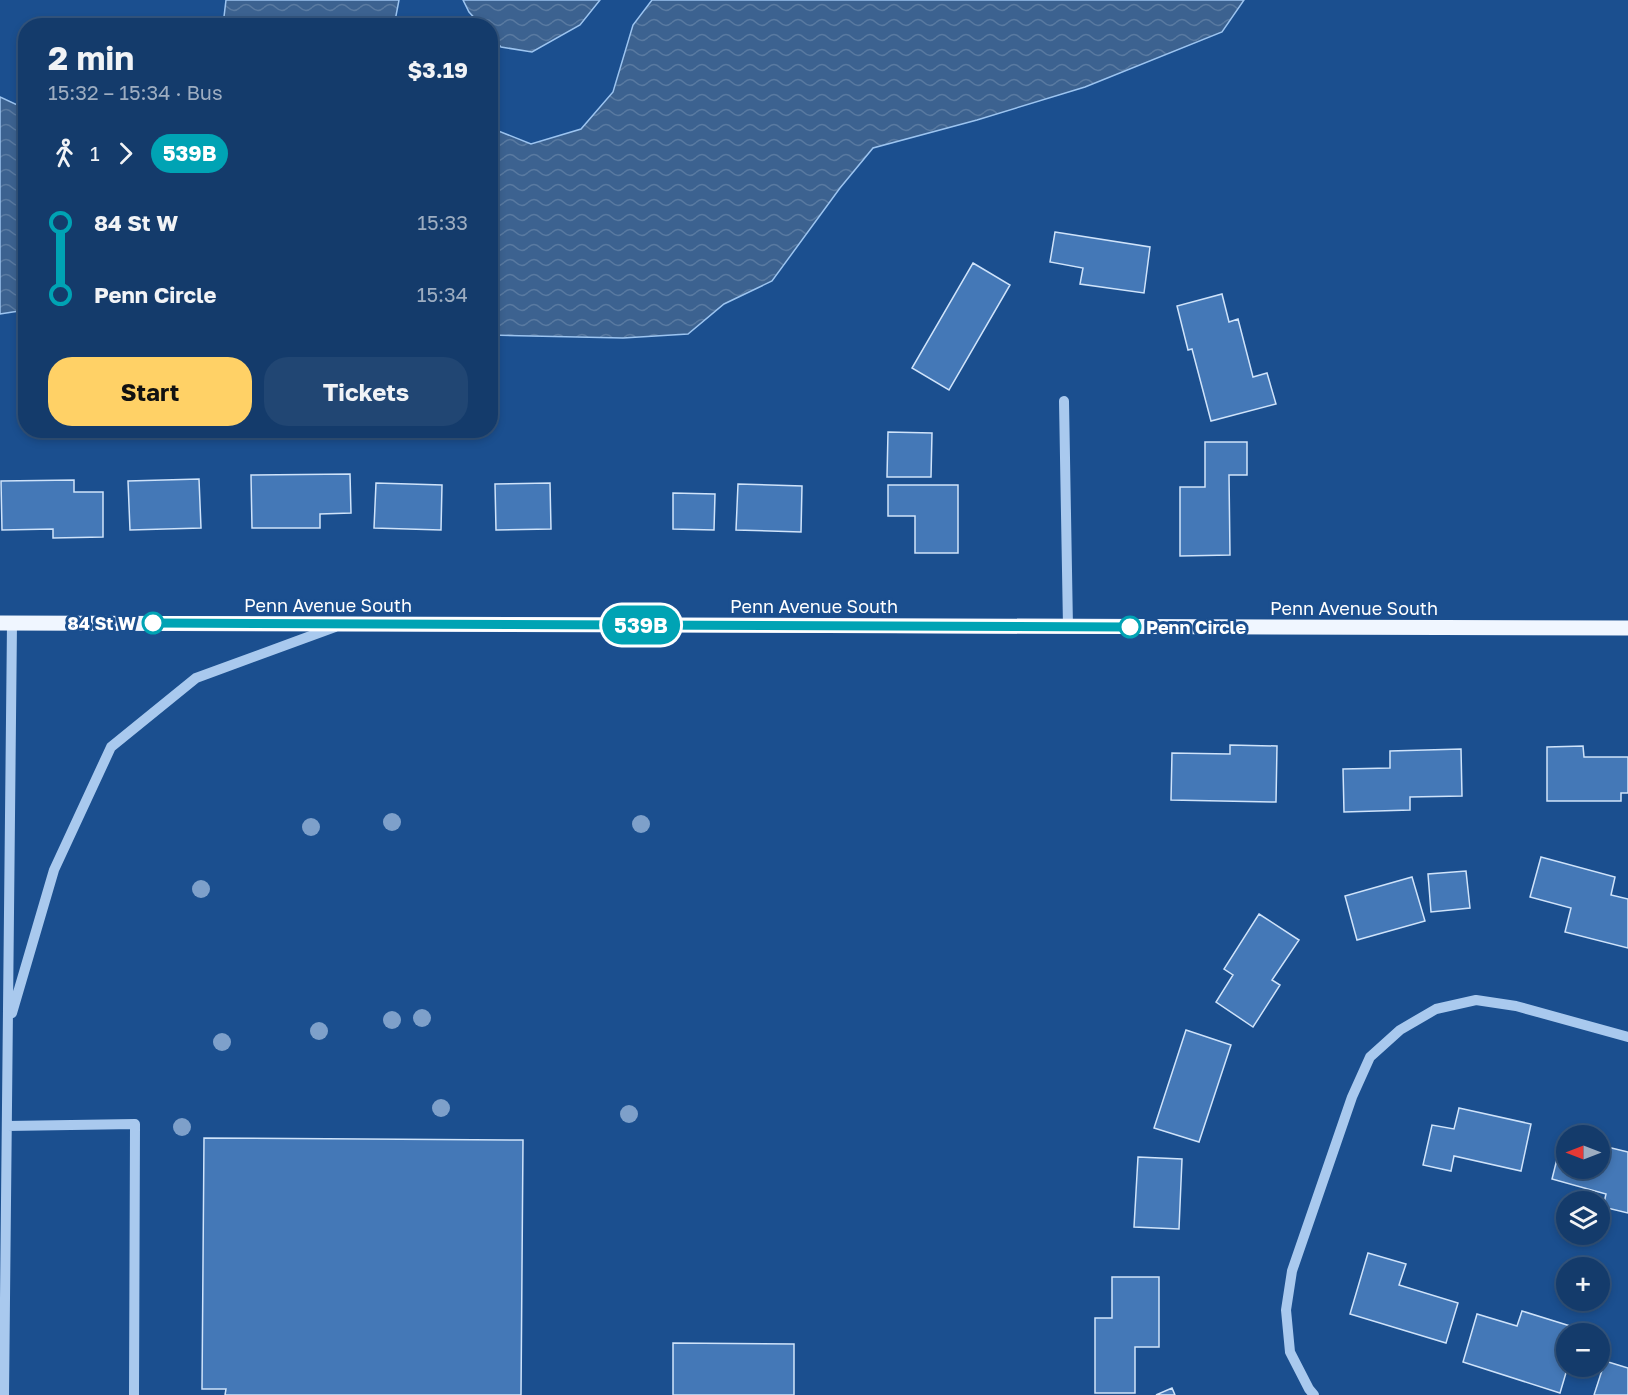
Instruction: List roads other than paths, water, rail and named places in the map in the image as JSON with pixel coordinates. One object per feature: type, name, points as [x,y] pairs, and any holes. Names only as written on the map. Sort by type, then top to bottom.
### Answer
[{"type":"main road","name":"Penn Avenue South","points":[[6,623],[1628,628]]},
{"type":"street","points":[[1064,401],[1068,627]]},
{"type":"street","points":[[4,1395],[3,1286],[8,1024],[6,623]]},
{"type":"street","points":[[8,1024],[54,870],[111,747],[196,678],[343,624]]},
{"type":"street","points":[[1314,1395],[1290,1352],[1286,1310],[1292,1271],[1352,1097],[1370,1057],[1400,1030],[1436,1009],[1476,1000],[1516,1006],[1628,1037]]},
{"type":"street","points":[[7,1126],[135,1124],[134,1395]]},
{"type":"water","points":[[226,0],[399,0],[396,18],[224,18]]},
{"type":"water","points":[[463,0],[600,0],[580,25],[532,52],[501,47],[498,44],[498,18],[475,18]]},
{"type":"water","points":[[652,0],[1244,0],[1222,32],[1085,87],[977,120],[873,148],[840,188],[772,281],[724,304],[688,334],[623,338],[498,335],[498,131],[531,144],[581,129],[613,92],[633,25]]},
{"type":"water","points":[[0,97],[18,105],[18,311],[0,314]]},
{"type":"place","name":"84 St W","points":[[153,623]]},
{"type":"place","name":"Penn Circle","points":[[1130,627]]}]
